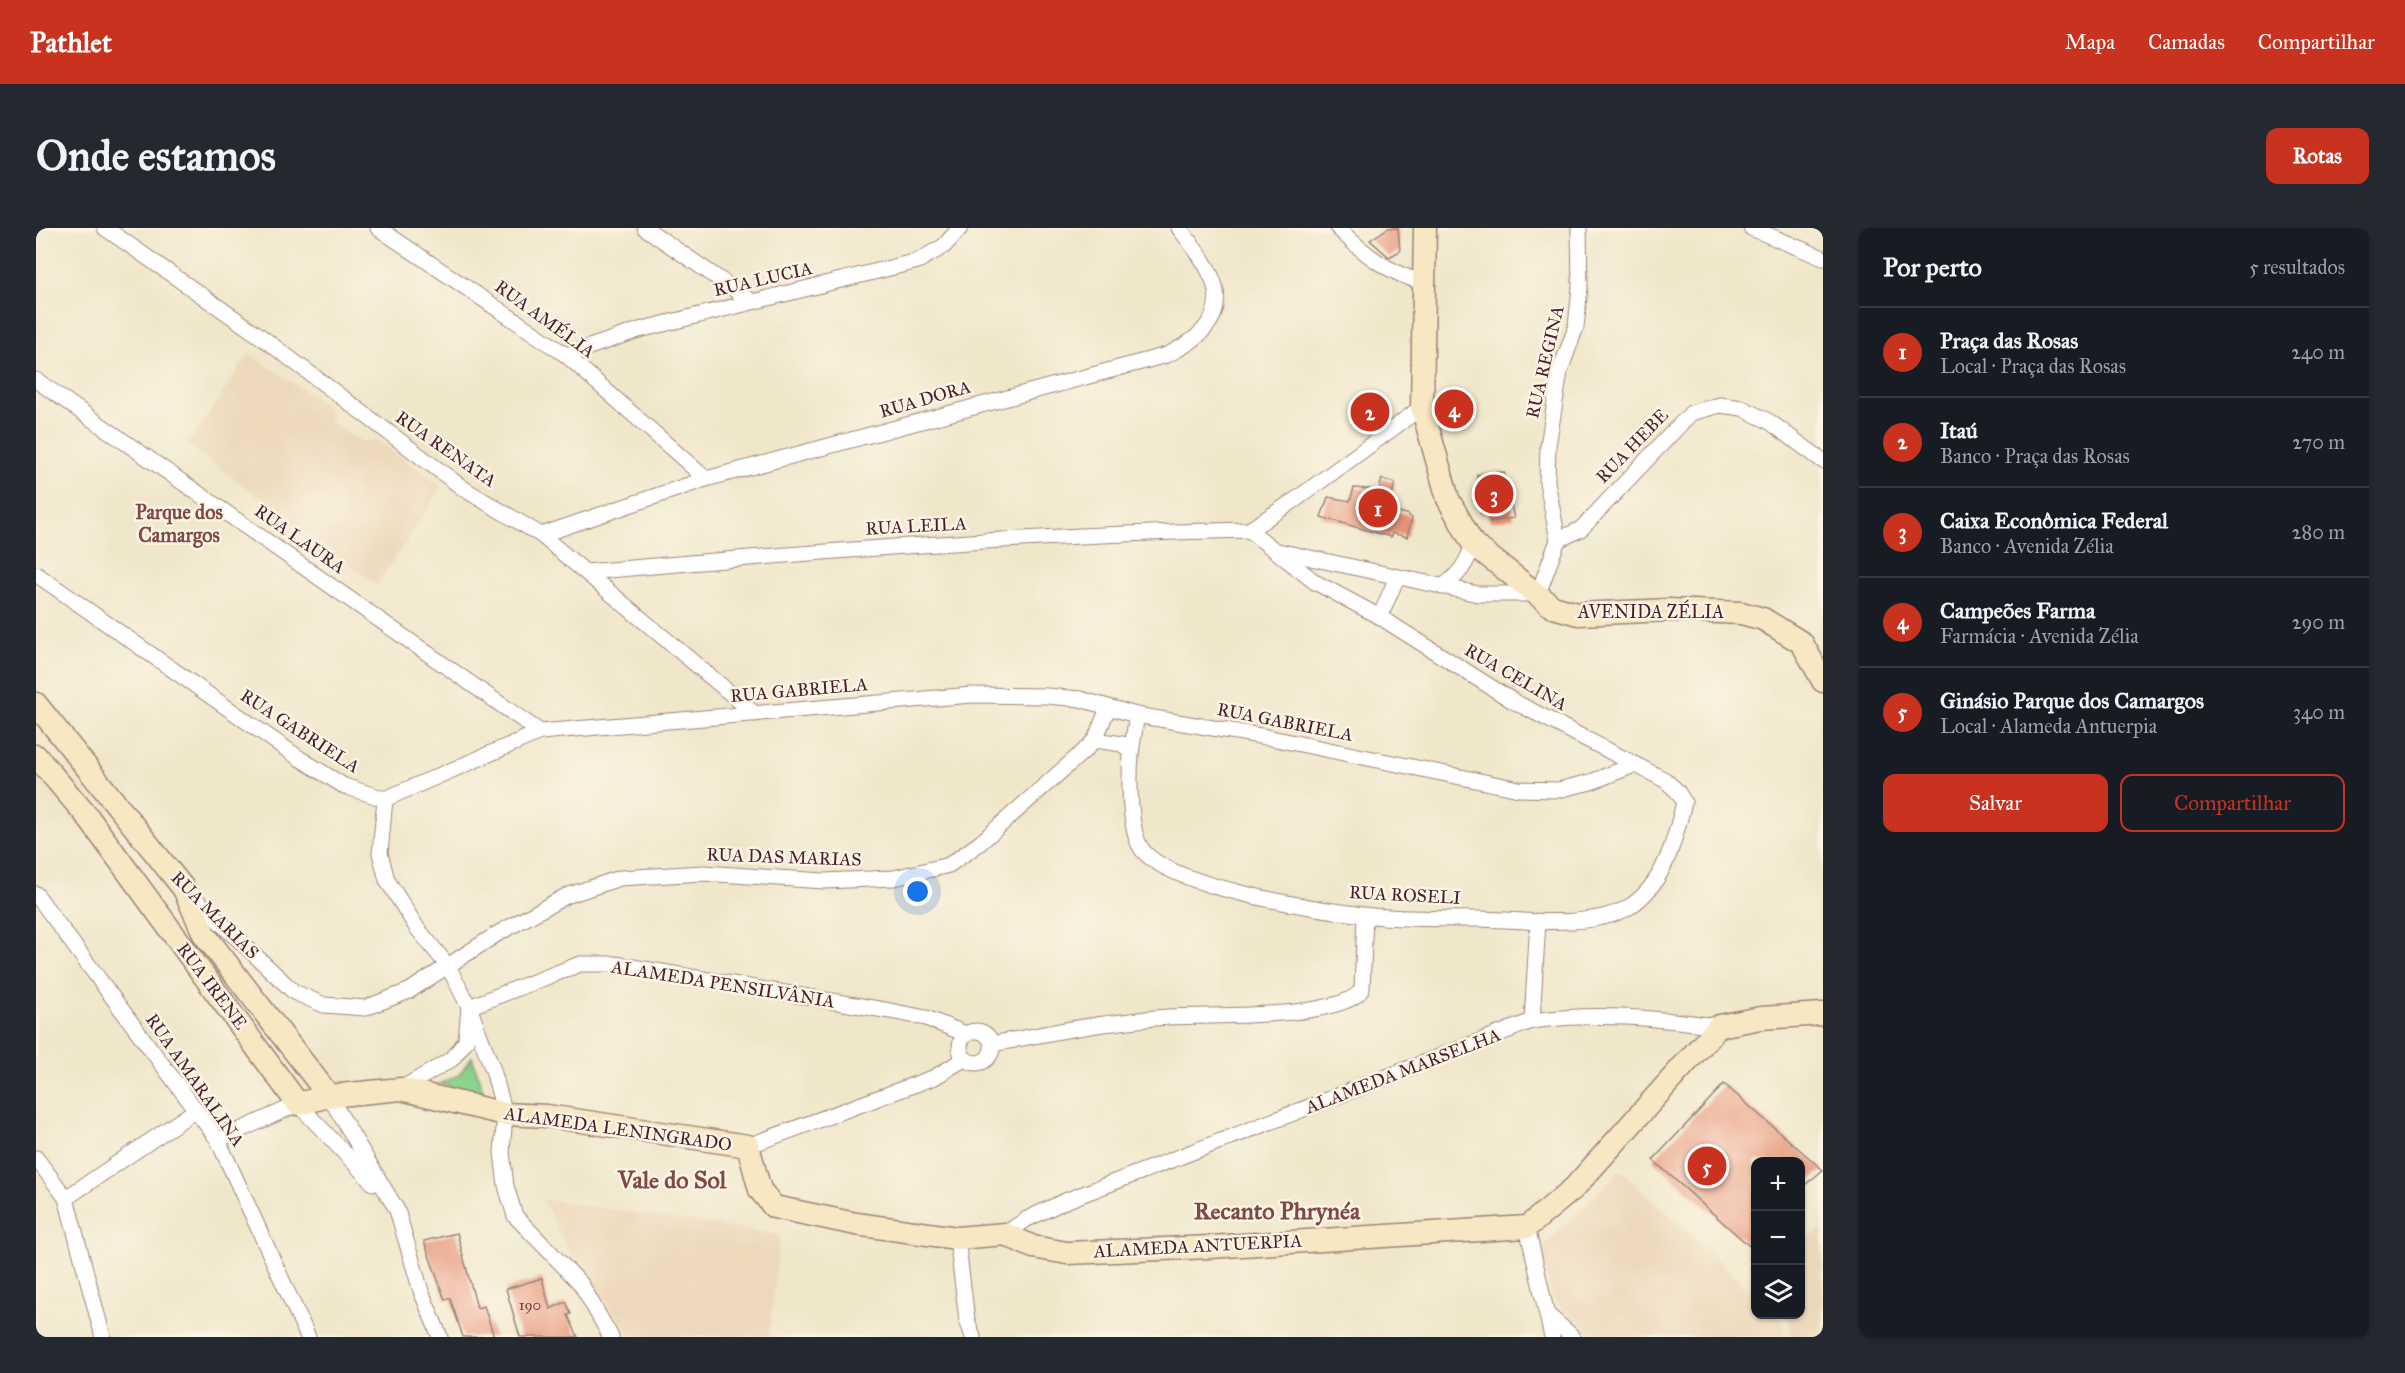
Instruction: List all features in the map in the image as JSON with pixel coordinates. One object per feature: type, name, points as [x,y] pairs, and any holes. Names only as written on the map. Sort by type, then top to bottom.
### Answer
[{"type":"street","name":"RUA RENATA","points":[[105,228],[260,336],[464,489],[542,535],[755,714]]},
{"type":"street","name":"RUA AMÉLIA","points":[[378,228],[566,355],[706,479]]},
{"type":"street","points":[[645,228],[751,301]]},
{"type":"street","name":"RUA LUCIA","points":[[566,355],[639,330],[918,261],[944,246],[960,228]]},
{"type":"street","name":"RUA DORA","points":[[542,535],[706,479],[1167,355],[1195,338],[1209,322],[1217,304],[1209,267],[1179,228]]},
{"type":"street","points":[[1338,228],[1368,257],[1406,278],[1426,283]]},
{"type":"street","name":"AVENIDA ZÉLIA","points":[[1425,228],[1426,283],[1422,407],[1448,499],[1473,544],[1553,607],[1578,614],[1669,610],[1741,613],[1763,619],[1802,643],[1823,678]]},
{"type":"street","name":"RUA REGINA","points":[[1558,540],[1546,482],[1548,446],[1560,371],[1576,327],[1580,287],[1579,228]]},
{"type":"street","points":[[1751,228],[1823,258]]},
{"type":"street","name":"RUA LAURA","points":[[36,380],[540,732]]},
{"type":"street","name":"RUA HEBE","points":[[1558,540],[1581,529],[1691,413],[1720,405],[1742,408],[1770,422],[1823,461]]},
{"type":"street","points":[[1248,530],[1295,500],[1422,407]]},
{"type":"street","name":"RUA CELINA","points":[[1248,530],[1315,582],[1380,617],[1513,700],[1634,765]]},
{"type":"street","name":"RUA LEILA","points":[[586,572],[786,553],[1077,536],[1248,530]]},
{"type":"street","points":[[1275,550],[1478,594],[1538,594],[1558,540]]},
{"type":"street","points":[[1442,586],[1457,576],[1468,561],[1473,544]]},
{"type":"street","name":"RUA GABRIELA","points":[[36,574],[299,758],[344,786],[386,799],[540,732],[972,695],[1080,699],[1136,714],[1266,737],[1520,789],[1558,790],[1591,782],[1634,765]]},
{"type":"street","points":[[1380,617],[1397,578]]},
{"type":"street","name":"RUA MARIAS","points":[[36,704],[184,889],[294,992],[324,1005],[365,1008],[408,991],[448,966]]},
{"type":"street","name":"RUA DAS MARIAS","points":[[448,966],[497,934],[566,896],[620,879],[703,873],[824,881],[894,879],[949,865],[980,843],[1095,740],[1108,708]]},
{"type":"street","name":"RUA ROSELI","points":[[1136,714],[1136,733],[1131,752],[1132,820],[1141,848],[1159,865],[1218,889],[1365,916],[1538,921],[1599,918],[1627,908],[1649,892],[1665,865],[1684,802],[1677,791],[1665,780],[1634,765]]},
{"type":"street","points":[[1095,740],[1122,744],[1131,752]]},
{"type":"street","name":"RUA IRENE","points":[[36,756],[87,816],[298,1104],[397,1210]]},
{"type":"street","points":[[87,816],[109,794]]},
{"type":"street","points":[[386,799],[380,853],[387,880],[417,928],[448,966],[469,1007],[493,1070],[505,1114],[502,1152],[506,1186],[515,1216],[581,1284],[612,1337]]},
{"type":"street","points":[[118,858],[144,837]]},
{"type":"street","name":"RUA IRENE","points":[[184,889],[204,934],[330,1096],[397,1210],[421,1290],[440,1337]]},
{"type":"street","name":"RUA AMARALINA","points":[[36,894],[218,1140],[308,1337]]},
{"type":"street","points":[[992,1044],[1111,1023],[1167,1017],[1291,1013],[1347,1001],[1358,996],[1362,989],[1365,916]]},
{"type":"street","points":[[1532,1021],[1538,921]]},
{"type":"street","name":"ALAMEDA PENSILVÂNIA","points":[[469,1007],[580,964],[615,964],[926,1018],[966,1034]]},
{"type":"street","points":[[218,1140],[298,1104],[330,1096],[401,1089],[452,1059],[466,1041],[469,1007]]},
{"type":"street","name":"ALAMEDA MARSELHA","points":[[1005,1234],[1028,1219],[1065,1201],[1532,1021],[1570,1016],[1620,1015],[1719,1026],[1761,1018],[1823,1014]]},
{"type":"street","points":[[1552,1337],[1527,1227],[1574,1188],[1719,1026]]},
{"type":"street","points":[[975,1030],[984,1033],[992,1044],[989,1057],[982,1063],[972,1063],[964,1059],[960,1050],[961,1041],[966,1034],[975,1030]]},
{"type":"street","name":"ALAMEDA LENINGRADO","points":[[401,1089],[505,1114],[547,1116],[748,1146],[936,1077],[964,1059]]},
{"type":"street","points":[[66,1198],[196,1110]]},
{"type":"street","name":"ALAMEDA ANTUERPIA","points":[[748,1146],[760,1190],[774,1207],[856,1224],[957,1238],[1005,1234],[1033,1247],[1067,1253],[1209,1247],[1527,1227]]},
{"type":"street","points":[[36,1158],[66,1198],[103,1337]]},
{"type":"street","points":[[957,1238],[967,1320],[973,1337]]},
{"type":"street","points":[[1549,1316],[1573,1337]]},
{"type":"shaded area","points":[[249,353],[328,407],[331,422],[362,442],[377,440],[442,487],[377,585],[188,445]]},
{"type":"shaded area","points":[[1621,1170],[1751,1291],[1751,1319],[1781,1319],[1786,1337],[1597,1337],[1559,1308],[1551,1295],[1542,1248]]},
{"type":"shaded area","points":[[542,1199],[780,1235],[769,1337],[631,1337],[570,1253]]},
{"type":"shaded area","points":[[1823,1229],[1823,1337],[1792,1337],[1787,1319],[1805,1319],[1805,1238]]},
{"type":"green space","points":[[472,1057],[484,1095],[440,1084],[459,1075]]},
{"type":"building","points":[[1388,228],[1398,228],[1400,251],[1389,257],[1370,240]]},
{"type":"building","points":[[1504,472],[1514,518],[1490,522],[1487,513],[1481,513],[1477,475]]},
{"type":"building","points":[[1382,479],[1395,483],[1388,510],[1407,514],[1412,518],[1407,537],[1392,533],[1391,537],[1321,517],[1328,497],[1350,501],[1354,488],[1379,490]]},
{"type":"building","points":[[1724,1084],[1823,1170],[1805,1185],[1805,1157],[1751,1157],[1751,1247],[1653,1160]]},
{"type":"building","points":[[457,1233],[477,1308],[484,1306],[494,1337],[463,1337],[450,1298],[445,1300],[424,1241]]},
{"type":"building","points":[[542,1278],[550,1309],[566,1302],[571,1314],[568,1315],[578,1337],[520,1337],[506,1289]]},
{"type":"place","name":"Campeões Farma","points":[[1454,409]]},
{"type":"place","name":"Itaú","points":[[1370,412]]},
{"type":"place","name":"Caixa Econômica Federal","points":[[1494,494]]},
{"type":"place","name":"Praça das Rosas","points":[[1378,508]]},
{"type":"place","name":"Ginásio Parque dos Camargos","points":[[1707,1166]]},
{"type":"district","name":"Parque dos Camargos","points":[[179,524]]},
{"type":"district","name":"Vale do Sol","points":[[672,1180]]},
{"type":"district","name":"Recanto Phrynéa","points":[[1277,1211]]}]
